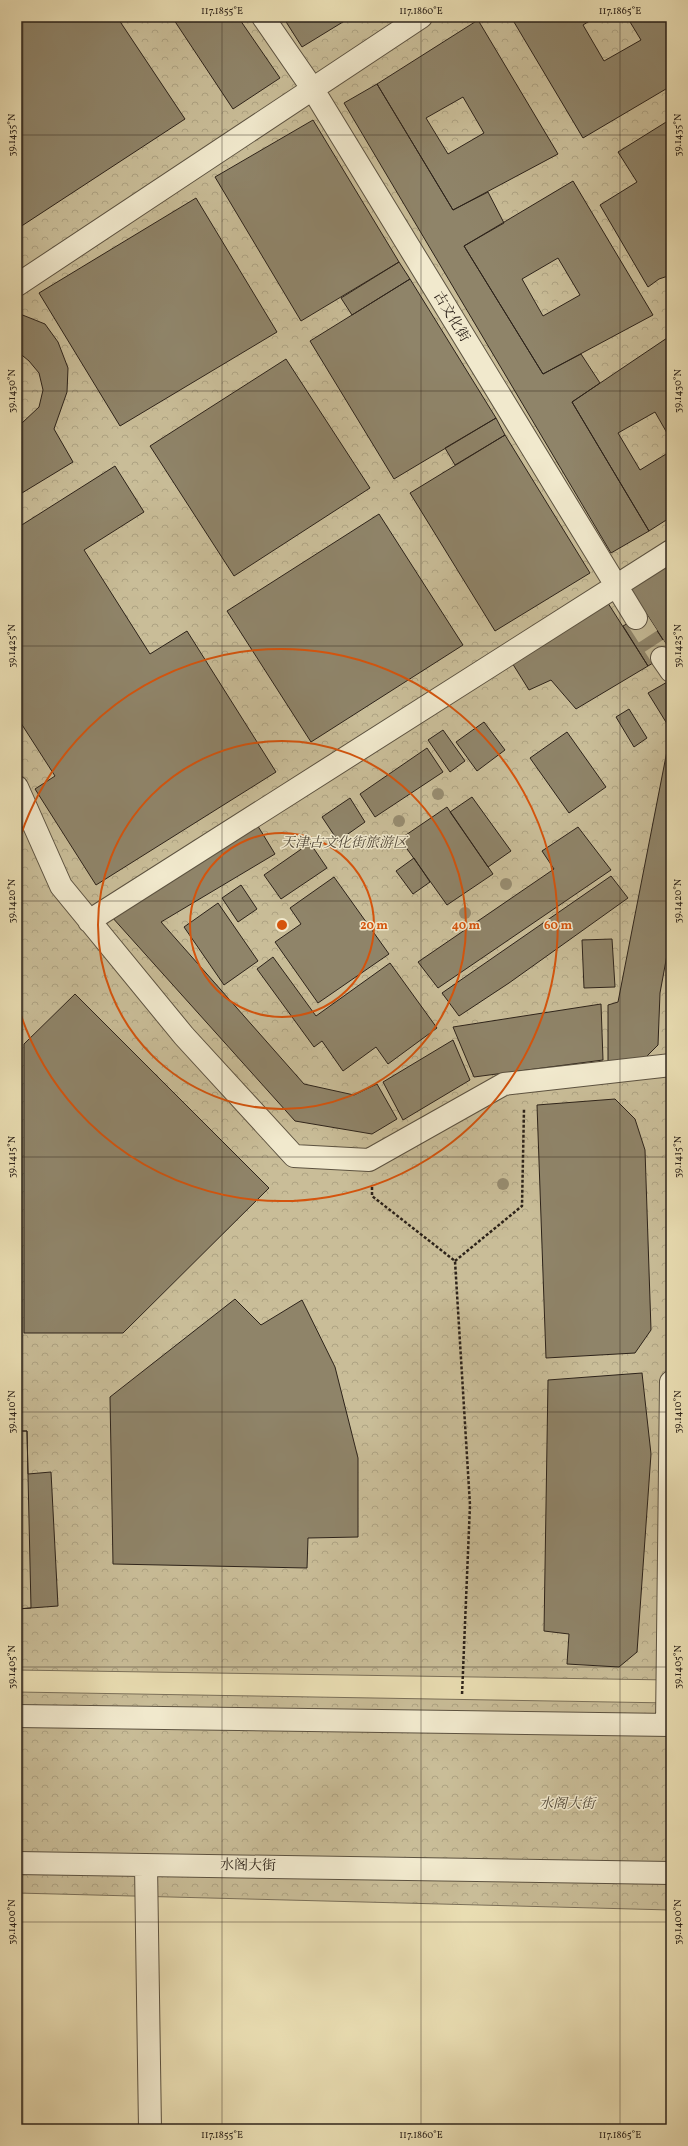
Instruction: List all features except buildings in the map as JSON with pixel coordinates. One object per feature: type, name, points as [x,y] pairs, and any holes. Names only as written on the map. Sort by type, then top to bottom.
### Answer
[{"type":"street","name":"古文化街","points":[[263,17],[312,88],[636,618]]},
{"type":"street","points":[[17,285],[421,17]]},
{"type":"street","points":[[89,921],[671,551]]},
{"type":"street","points":[[17,787],[61,886],[184,1036],[294,1156],[370,1160],[504,1084],[671,1065]]},
{"type":"street","points":[[17,1716],[669,1725],[671,1382]]},
{"type":"street","name":"水阁大街","points":[[17,1863],[671,1873]]},
{"type":"street","points":[[146,1865],[150,2129]]},
{"type":"path","points":[[455,1261],[522,1206],[524,1082]]},
{"type":"path","points":[[370,1160],[372,1196],[455,1261],[470,1505],[460,1721]]},
{"type":"green space","name":"天津古文化街旅游区","points":[[17,17],[671,17],[671,1680],[17,1670]]},
{"type":"green space","name":"水阁大街","points":[[17,1692],[671,1703],[671,1910],[17,1893]]},
{"type":"tunnel","points":[[636,618],[662,658]]}]
